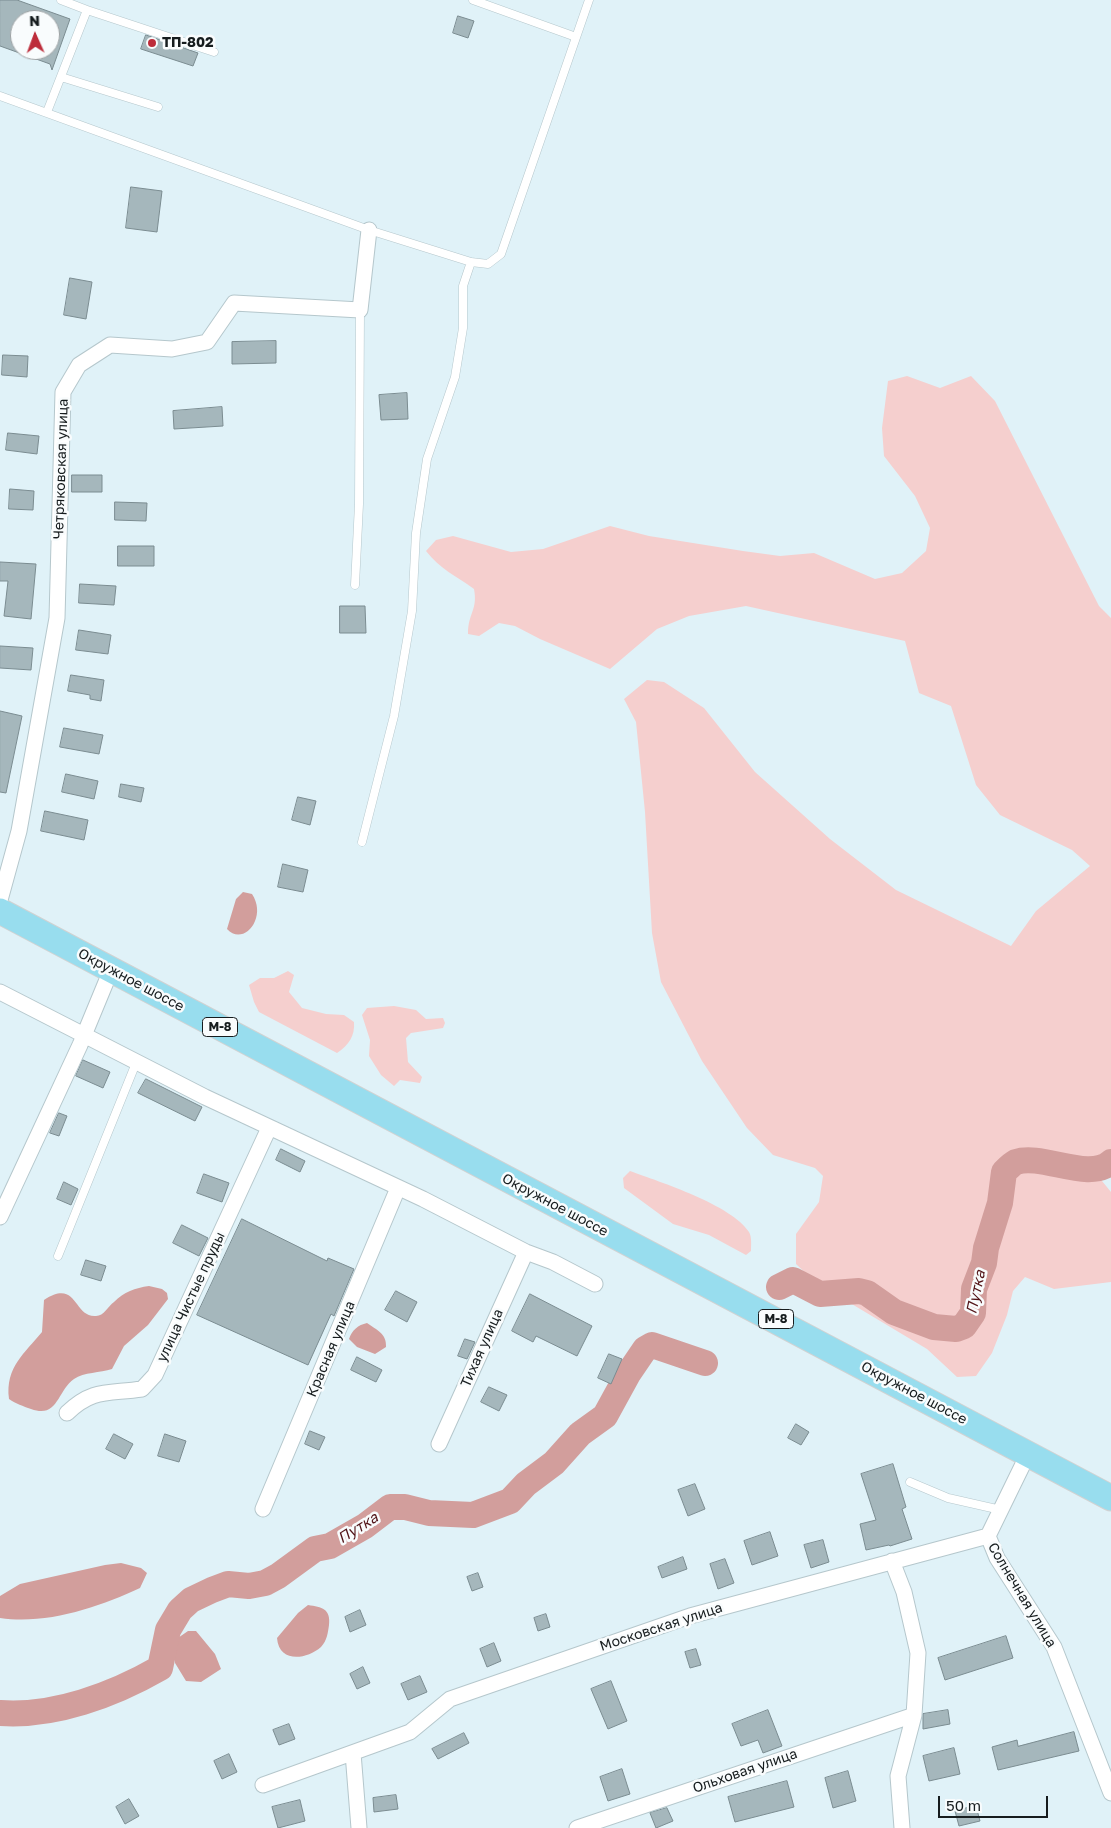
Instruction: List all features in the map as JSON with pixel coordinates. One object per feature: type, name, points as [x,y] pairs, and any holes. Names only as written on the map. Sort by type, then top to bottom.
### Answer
[{"type":"main road","name":"Окружное шоссе","points":[[0,911],[1111,1498]]},
{"type":"street","points":[[360,310],[369,230]]},
{"type":"street","name":"Четряковская улица","points":[[0,900],[19,831],[57,618],[63,392],[79,366],[110,345],[172,350],[207,342],[234,303],[360,310]]},
{"type":"street","points":[[0,1217],[84,1036],[111,970]]},
{"type":"street","points":[[0,992],[136,1063],[398,1188],[526,1252],[553,1262],[595,1284]]},
{"type":"street","name":"улица Чистые пруды","points":[[67,1413],[81,1400],[105,1392],[142,1389],[155,1375],[269,1128]]},
{"type":"street","name":"Красная улица","points":[[263,1509],[398,1188]]},
{"type":"street","name":"Тихая улица","points":[[439,1444],[526,1252]]},
{"type":"street","points":[[988,1536],[1028,1454]]},
{"type":"street","name":"Московская улица","points":[[263,1785],[410,1732],[450,1699],[690,1616],[892,1561],[976,1541],[988,1536]]},
{"type":"street","name":"Солнечная улица","points":[[988,1536],[997,1558],[1054,1647],[1111,1793]]},
{"type":"street","points":[[892,1561],[904,1592],[918,1653],[914,1715],[898,1776],[902,1828]]},
{"type":"street","name":"Ольховая улица","points":[[577,1828],[914,1715]]},
{"type":"street","points":[[353,1753],[355,1826]]},
{"type":"lane","points":[[61,0],[214,52]]},
{"type":"lane","points":[[473,0],[576,37]]},
{"type":"lane","points":[[0,96],[369,230],[471,262],[488,264],[501,254],[589,0]]},
{"type":"lane","points":[[47,112],[87,10]]},
{"type":"lane","points":[[61,77],[158,107]]},
{"type":"lane","points":[[362,842],[394,716],[412,611],[416,533],[426,459],[454,376],[462,328],[463,286],[471,262]]},
{"type":"lane","points":[[355,585],[359,504],[360,310]]},
{"type":"lane","points":[[58,1256],[136,1063]]},
{"type":"lane","points":[[910,1482],[948,1498],[1001,1510]]},
{"type":"shaded area","points":[[907,376],[940,388],[971,376],[995,401],[1099,606],[1111,618],[1111,1149],[1105,1153],[1102,1181],[1111,1192],[1111,1282],[1054,1289],[1025,1277],[1013,1291],[1007,1315],[992,1353],[976,1376],[957,1377],[927,1349],[815,1282],[796,1264],[796,1234],[819,1202],[823,1176],[815,1168],[773,1155],[747,1128],[702,1061],[661,982],[652,933],[645,812],[636,722],[624,699],[647,680],[664,682],[704,708],[755,772],[830,839],[896,890],[1011,946],[1036,911],[1090,866],[1072,850],[1000,815],[976,785],[951,706],[919,693],[905,641],[746,606],[689,616],[657,629],[610,669],[540,639],[515,626],[499,623],[479,636],[468,634],[469,621],[475,602],[474,589],[443,568],[426,551],[436,540],[453,536],[511,552],[543,549],[610,526],[649,536],[780,556],[814,553],[875,579],[902,573],[926,551],[930,528],[915,496],[884,456],[882,428],[888,381]]},
{"type":"shaded area","points":[[243,892],[252,894],[257,912],[252,927],[246,932],[233,934],[227,929],[236,899]]},
{"type":"shaded area","points":[[288,971],[294,975],[289,992],[302,1008],[326,1014],[344,1015],[354,1022],[350,1040],[337,1053],[259,1012],[249,985],[260,978],[274,978]]},
{"type":"shaded area","points":[[394,1006],[416,1010],[426,1019],[443,1018],[445,1023],[443,1028],[411,1033],[406,1038],[408,1062],[422,1077],[420,1083],[400,1080],[394,1086],[381,1075],[369,1056],[370,1040],[362,1015],[367,1008]]},
{"type":"shaded area","points":[[630,1171],[676,1188],[727,1213],[740,1222],[749,1232],[751,1251],[746,1255],[709,1235],[673,1224],[624,1188],[623,1178]]},
{"type":"shaded area","points":[[149,1286],[162,1289],[167,1293],[168,1299],[148,1325],[124,1346],[112,1369],[82,1375],[74,1379],[68,1384],[52,1407],[47,1410],[31,1409],[9,1399],[10,1378],[13,1369],[42,1332],[44,1300],[55,1294],[63,1294],[74,1300],[89,1315],[99,1316],[126,1293]]},
{"type":"shaded area","points":[[367,1323],[381,1333],[385,1339],[386,1347],[375,1354],[357,1347],[349,1339],[356,1328]]},
{"type":"shaded area","points":[[121,1563],[141,1568],[147,1573],[140,1588],[90,1608],[54,1617],[18,1620],[0,1618],[0,1596],[20,1584]]},
{"type":"shaded area","points":[[308,1605],[321,1608],[329,1615],[326,1639],[321,1647],[308,1655],[294,1657],[288,1655],[279,1646],[277,1638],[298,1613]]},
{"type":"shaded area","points":[[188,1631],[196,1631],[215,1654],[221,1669],[201,1682],[186,1681],[175,1663],[175,1640]]},
{"type":"building","points":[[0,0],[17,0],[45,10],[10,10],[10,50],[0,46]]},
{"type":"building","points":[[60,15],[70,19],[60,47]]},
{"type":"building","points":[[458,16],[474,21],[468,38],[453,33]]},
{"type":"building","points":[[146,35],[198,53],[193,66],[141,49]]},
{"type":"building","points":[[39,60],[56,60],[52,70],[50,64]]},
{"type":"building","points":[[131,187],[162,191],[157,232],[126,228]]},
{"type":"building","points":[[70,278],[92,282],[86,319],[64,315]]},
{"type":"building","points":[[276,341],[276,363],[232,364],[232,342]]},
{"type":"building","points":[[3,355],[28,356],[27,377],[2,375]]},
{"type":"building","points":[[407,393],[408,419],[381,420],[379,395]]},
{"type":"building","points":[[222,407],[223,426],[174,429],[173,411]]},
{"type":"building","points":[[8,433],[39,436],[37,454],[6,450]]},
{"type":"building","points":[[72,475],[102,475],[102,492],[72,492]]},
{"type":"building","points":[[10,489],[34,491],[33,510],[9,509]]},
{"type":"building","points":[[115,502],[147,503],[146,521],[115,520]]},
{"type":"building","points":[[118,546],[154,546],[154,566],[118,566]]},
{"type":"building","points":[[0,562],[36,564],[31,619],[4,616],[8,581],[0,581]]},
{"type":"building","points":[[80,584],[116,586],[114,605],[79,603]]},
{"type":"building","points":[[340,606],[365,606],[366,633],[340,633]]},
{"type":"building","points":[[79,630],[111,635],[108,654],[76,650]]},
{"type":"building","points":[[0,646],[33,648],[31,670],[0,668]]},
{"type":"building","points":[[71,675],[104,680],[101,701],[90,699],[90,695],[68,691]]},
{"type":"building","points":[[0,711],[22,716],[6,793],[0,792]]},
{"type":"building","points":[[64,728],[103,735],[99,754],[60,747]]},
{"type":"building","points":[[66,774],[98,781],[94,799],[62,792]]},
{"type":"building","points":[[121,784],[144,788],[141,802],[119,797]]},
{"type":"building","points":[[298,797],[316,801],[310,825],[292,820]]},
{"type":"building","points":[[45,811],[88,820],[84,840],[41,831]]},
{"type":"building","points":[[283,864],[308,870],[303,892],[278,887]]},
{"type":"building","points":[[83,1060],[110,1072],[103,1088],[76,1076]]},
{"type":"building","points":[[146,1079],[202,1107],[195,1121],[138,1093]]},
{"type":"building","points":[[59,1113],[67,1116],[59,1136],[50,1133]]},
{"type":"building","points":[[281,1149],[305,1161],[300,1172],[276,1160]]},
{"type":"building","points":[[204,1174],[229,1183],[222,1202],[197,1193]]},
{"type":"building","points":[[64,1182],[78,1189],[71,1205],[57,1199]]},
{"type":"building","points":[[242,1219],[327,1261],[328,1258],[354,1269],[334,1316],[331,1314],[308,1365],[197,1315]]},
{"type":"building","points":[[182,1225],[208,1238],[199,1256],[173,1243]]},
{"type":"building","points":[[86,1260],[106,1266],[101,1281],[81,1275]]},
{"type":"building","points":[[396,1291],[417,1302],[407,1322],[385,1310]]},
{"type":"building","points":[[530,1294],[592,1326],[577,1356],[536,1336],[533,1342],[512,1331]]},
{"type":"building","points":[[465,1339],[475,1342],[467,1359],[458,1356]]},
{"type":"building","points":[[609,1354],[622,1359],[611,1384],[598,1378]]},
{"type":"building","points":[[357,1357],[382,1370],[376,1382],[351,1370]]},
{"type":"building","points":[[489,1387],[507,1395],[499,1411],[481,1402]]},
{"type":"building","points":[[796,1424],[809,1432],[801,1445],[788,1438]]},
{"type":"building","points":[[310,1431],[325,1437],[319,1450],[305,1444]]},
{"type":"building","points":[[114,1434],[133,1444],[125,1459],[106,1449]]},
{"type":"building","points":[[165,1434],[186,1441],[179,1462],[158,1456]]},
{"type":"building","points":[[893,1464],[906,1507],[902,1509],[912,1539],[890,1546],[866,1550],[860,1524],[876,1520],[861,1474]]},
{"type":"building","points":[[695,1484],[705,1509],[688,1516],[678,1490]]},
{"type":"building","points":[[770,1532],[778,1556],[752,1565],[744,1541]]},
{"type":"building","points":[[823,1540],[829,1562],[811,1568],[804,1545]]},
{"type":"building","points":[[683,1557],[687,1569],[662,1578],[658,1567]]},
{"type":"building","points":[[725,1559],[734,1583],[718,1589],[710,1564]]},
{"type":"building","points":[[478,1573],[483,1587],[472,1591],[467,1577]]},
{"type":"building","points":[[360,1610],[366,1625],[350,1632],[345,1617]]},
{"type":"building","points":[[546,1614],[550,1627],[538,1631],[534,1618]]},
{"type":"building","points":[[1006,1636],[1013,1658],[945,1680],[938,1658]]},
{"type":"building","points":[[494,1643],[501,1661],[487,1667],[480,1649]]},
{"type":"building","points":[[696,1649],[701,1665],[690,1668],[685,1652]]},
{"type":"building","points":[[363,1667],[370,1683],[357,1689],[350,1674]]},
{"type":"building","points":[[420,1676],[427,1692],[408,1700],[401,1684]]},
{"type":"building","points":[[611,1681],[627,1721],[608,1729],[591,1689]]},
{"type":"building","points":[[768,1710],[782,1746],[763,1753],[758,1740],[741,1746],[732,1724]]},
{"type":"building","points":[[948,1710],[950,1724],[923,1729],[923,1714]]},
{"type":"building","points":[[289,1724],[295,1739],[279,1745],[273,1730]]},
{"type":"building","points":[[1074,1732],[1079,1751],[998,1770],[992,1747],[1017,1740],[1018,1746]]},
{"type":"building","points":[[464,1733],[469,1743],[438,1759],[432,1749]]},
{"type":"building","points":[[954,1748],[960,1774],[929,1781],[923,1756]]},
{"type":"building","points":[[229,1754],[237,1772],[222,1779],[214,1761]]},
{"type":"building","points":[[622,1769],[630,1794],[608,1801],[600,1777]]},
{"type":"building","points":[[848,1771],[856,1801],[833,1808],[825,1778]]},
{"type":"building","points":[[787,1781],[794,1807],[735,1822],[728,1797]]},
{"type":"building","points":[[396,1795],[398,1809],[374,1812],[373,1798]]},
{"type":"building","points":[[129,1799],[139,1816],[125,1824],[116,1807]]},
{"type":"building","points":[[300,1800],[305,1821],[278,1828],[272,1807]]},
{"type":"building","points":[[976,1806],[980,1821],[959,1826],[955,1811]]},
{"type":"building","points":[[667,1808],[673,1821],[656,1828],[650,1813]]},
{"type":"waterway","name":"Путка","points":[[779,1287],[793,1280],[820,1294],[859,1291],[867,1293],[894,1312],[934,1327],[956,1329],[964,1326],[973,1313],[974,1289],[984,1263],[986,1248],[1000,1203],[1004,1172],[1016,1162],[1027,1160],[1091,1169],[1102,1167],[1111,1162]]},
{"type":"waterway","name":"Путка","points":[[0,1713],[20,1713],[62,1708],[103,1695],[142,1678],[160,1668],[168,1630],[180,1610],[191,1600],[228,1584],[249,1586],[265,1583],[278,1576],[315,1549],[330,1546],[365,1526],[390,1507],[405,1507],[429,1513],[473,1515],[510,1501],[526,1484],[554,1463],[580,1434],[605,1416],[628,1374],[645,1349],[652,1345],[705,1363]]},
{"type":"place","name":"ТП-802","points":[[152,43]]}]
